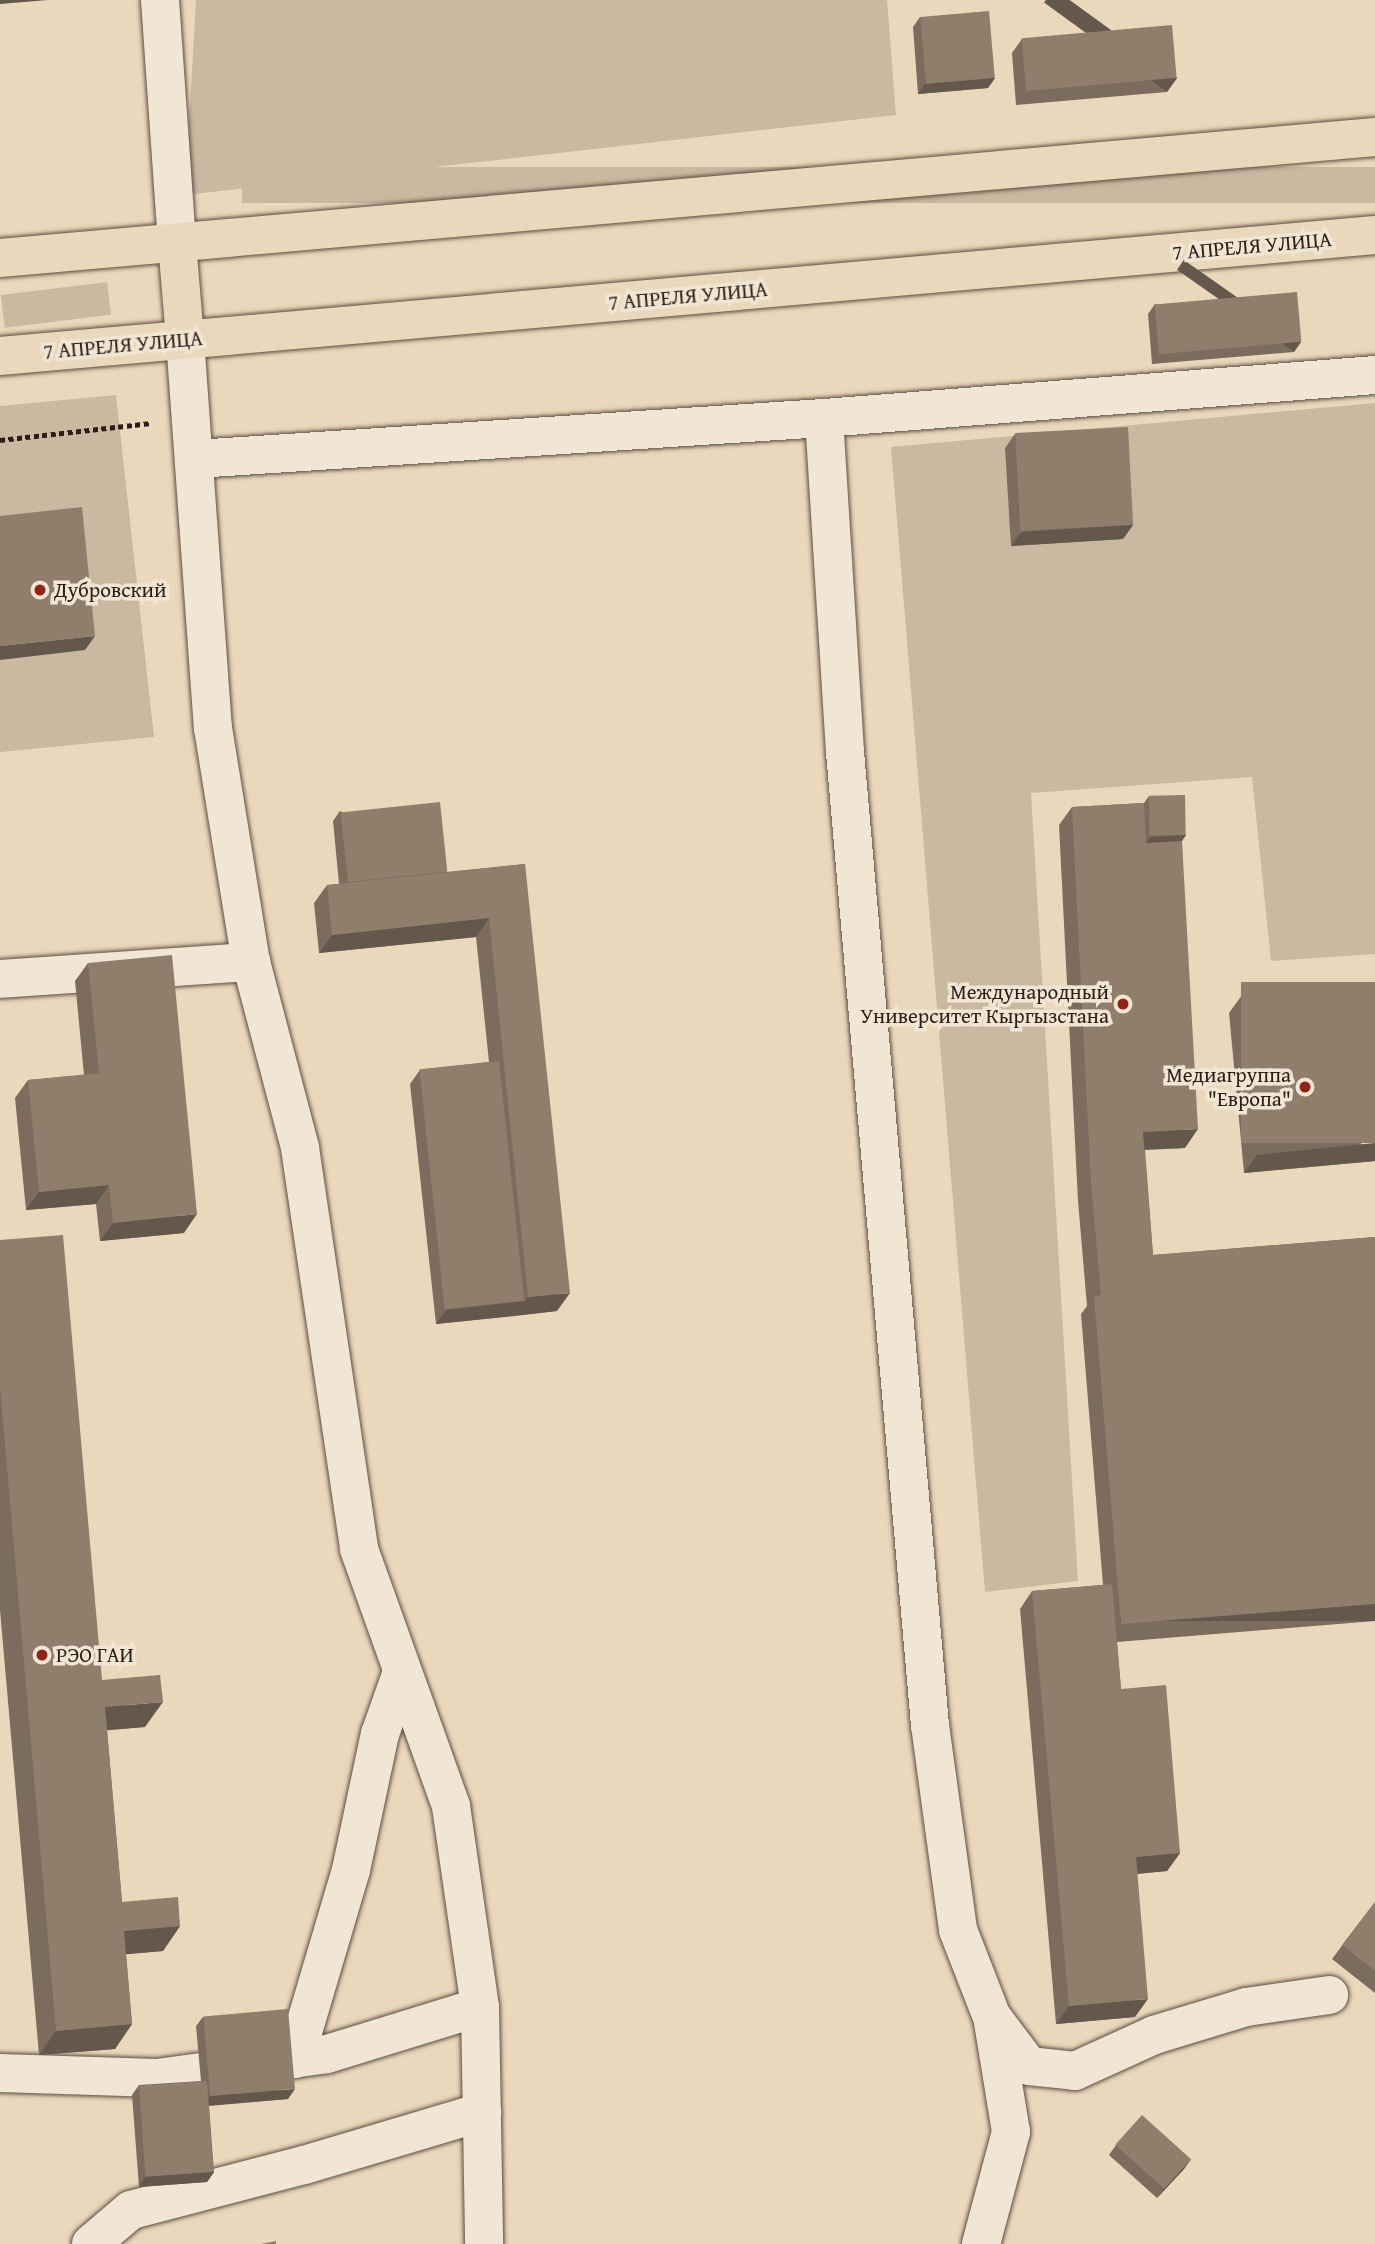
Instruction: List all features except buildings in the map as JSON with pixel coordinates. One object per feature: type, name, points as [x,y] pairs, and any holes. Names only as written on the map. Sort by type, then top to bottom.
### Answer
[{"type":"main road","points":[[0,258],[1375,137]]},
{"type":"main road","name":"7 АПРЕЛЯ УЛИЦА","points":[[0,356],[1375,235]]},
{"type":"main road","points":[[177,243],[185,339]]},
{"type":"street","points":[[160,0],[177,243]]},
{"type":"street","points":[[185,339],[196,459],[213,728],[251,962],[300,1148],[359,1549],[452,1806],[480,2007],[484,2244]]},
{"type":"street","points":[[196,459],[824,418],[1375,375]]},
{"type":"street","points":[[824,418],[845,752],[930,1725],[958,1930],[992,2017],[1011,2132],[981,2244]]},
{"type":"street","points":[[0,979],[251,962]]},
{"type":"street","points":[[402,1672],[380,1734],[351,1870],[289,2059],[327,2054],[480,2007]]},
{"type":"street","points":[[992,2017],[1030,2066],[1075,2071],[1154,2035],[1246,2007],[1329,1995]]},
{"type":"street","points":[[0,2073],[157,2078],[201,2072]]},
{"type":"street","points":[[91,2244],[131,2210],[304,2165],[482,2112]]},
{"type":"path","points":[[0,440],[191,419]]},
{"type":"shaded area","points":[[196,0],[887,0],[896,115],[185,195]]},
{"type":"shaded area","points":[[242,167],[1375,167],[1375,203],[242,203]]},
{"type":"shaded area","points":[[107,282],[111,315],[5,328],[1,295]]},
{"type":"shaded area","points":[[116,395],[154,737],[0,752],[0,406]]},
{"type":"shaded area","points":[[1375,403],[1375,954],[1271,961],[1252,777],[1031,793],[1078,1581],[985,1592],[891,447]]},
{"type":"place","name":"Дубровский","points":[[40,590]]},
{"type":"place","name":"Международный Университет Кыргызстана","points":[[1123,1004]]},
{"type":"place","name":"Медиагруппа \"Европа\"","points":[[1305,1087]]},
{"type":"place","name":"РЭО ГАИ","points":[[42,1655]]}]
